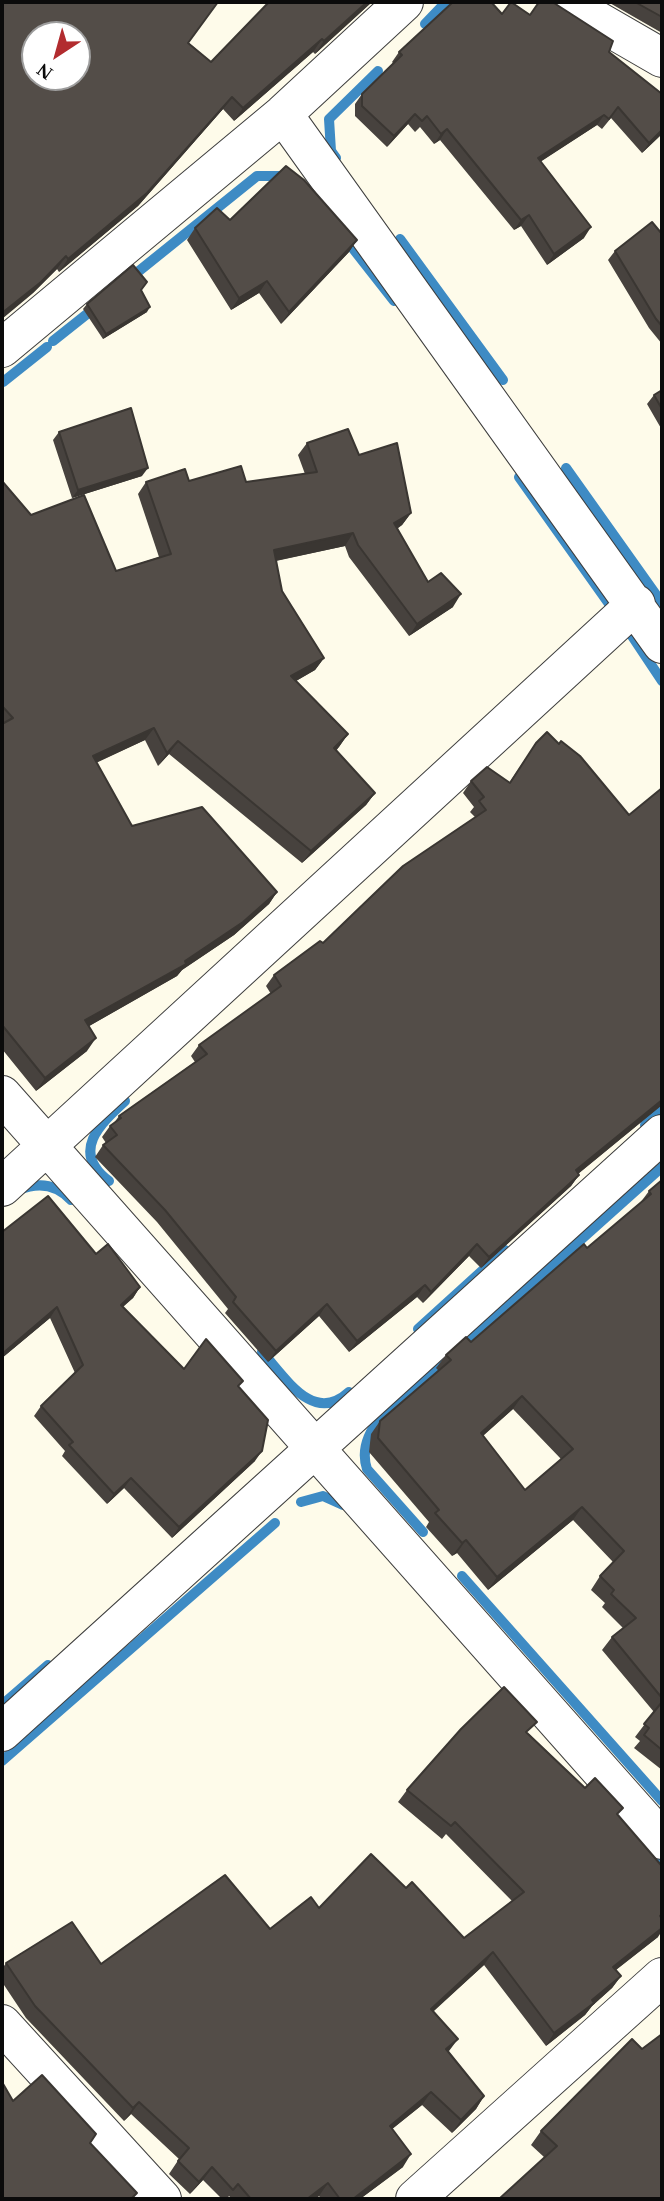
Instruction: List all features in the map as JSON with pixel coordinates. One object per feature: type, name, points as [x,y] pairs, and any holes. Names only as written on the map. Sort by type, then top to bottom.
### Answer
[{"type":"street","points":[[2,348],[283,114],[404,2]]},
{"type":"street","points":[[565,2],[662,58]]},
{"type":"street","points":[[283,114],[636,604],[662,644]]},
{"type":"street","points":[[2,1187],[636,604]]},
{"type":"street","points":[[2,1095],[313,1450],[662,1840]]},
{"type":"street","points":[[2,1732],[662,1134]]},
{"type":"street","points":[[415,2199],[662,1978]]},
{"type":"street","points":[[2,2024],[162,2199]]},
{"type":"building","points":[[2,2],[218,2],[188,43],[211,62],[269,2],[367,2],[243,108],[232,97],[147,193],[68,259],[66,256],[41,282],[2,313]]},
{"type":"building","points":[[453,2],[491,2],[502,14],[511,2],[530,15],[539,2],[553,2],[613,41],[609,52],[662,94],[662,130],[649,143],[618,107],[609,119],[604,115],[538,158],[591,227],[554,254],[529,215],[521,220],[447,129],[441,134],[427,116],[422,121],[415,114],[394,136],[362,106],[362,94],[402,55],[399,52]]},
{"type":"building","points":[[635,2],[662,2],[662,17]]},
{"type":"building","points":[[286,166],[304,180],[357,240],[289,312],[267,281],[239,298],[195,228],[217,208],[230,220]]},
{"type":"building","points":[[652,222],[662,234],[662,326],[615,251]]},
{"type":"building","points":[[133,265],[147,282],[141,290],[150,307],[106,334],[87,304]]},
{"type":"building","points":[[662,390],[662,409],[654,395]]},
{"type":"building","points":[[131,408],[148,468],[78,490],[59,432]]},
{"type":"building","points":[[348,429],[359,455],[397,443],[411,513],[394,523],[428,582],[441,573],[461,594],[417,624],[358,545],[353,533],[274,550],[282,591],[324,658],[291,676],[348,734],[334,748],[375,793],[311,851],[178,741],[167,753],[154,728],[93,756],[132,826],[202,807],[277,892],[243,922],[185,961],[186,964],[85,1020],[96,1038],[45,1078],[2,1025],[2,724],[13,718],[2,706],[2,481],[31,515],[84,495],[116,571],[171,554],[146,482],[185,469],[189,481],[241,466],[246,482],[317,472],[307,443]]},
{"type":"building","points":[[547,732],[559,744],[561,741],[580,756],[629,815],[662,788],[662,1100],[576,1170],[579,1175],[489,1257],[477,1244],[431,1292],[425,1285],[357,1341],[327,1304],[276,1351],[233,1302],[236,1297],[165,1210],[103,1145],[117,1135],[110,1126],[121,1118],[119,1116],[207,1054],[199,1045],[281,986],[274,975],[320,941],[323,943],[403,866],[486,810],[479,801],[484,797],[471,781],[487,767],[510,783],[536,743]]},
{"type":"building","points":[[662,1180],[662,1698],[612,1637],[636,1618],[611,1594],[614,1590],[600,1576],[624,1551],[582,1507],[497,1577],[466,1540],[462,1543],[435,1513],[439,1510],[378,1438],[380,1421],[451,1360],[446,1355],[466,1337],[471,1342],[584,1244],[587,1248],[651,1194],[649,1191]],"holes":[[[522,1396],[573,1449],[525,1490],[481,1433]]]},
{"type":"building","points":[[48,1196],[96,1254],[108,1244],[140,1287],[121,1305],[184,1369],[206,1339],[243,1381],[238,1386],[268,1420],[262,1451],[179,1527],[131,1478],[114,1494],[69,1445],[73,1442],[41,1406],[83,1365],[57,1307],[2,1354],[2,1232]]},
{"type":"building","points":[[504,1687],[537,1722],[526,1732],[585,1788],[595,1778],[623,1808],[617,1814],[662,1864],[662,1928],[613,1967],[621,1976],[592,2000],[594,2003],[554,2033],[493,1952],[431,2009],[458,2039],[446,2049],[484,2096],[461,2120],[431,2092],[390,2126],[411,2154],[353,2199],[340,2199],[328,2183],[307,2199],[251,2199],[238,2184],[233,2190],[212,2167],[199,2182],[178,2161],[189,2148],[139,2102],[133,2108],[35,2006],[6,1963],[72,1922],[101,1964],[225,1875],[270,1929],[311,1897],[319,1908],[371,1854],[406,1888],[412,1882],[464,1938],[524,1892],[455,1822],[451,1826],[407,1790],[461,1729]]},
{"type":"building","points":[[662,1702],[662,1750],[644,1735],[649,1728],[644,1724]]},
{"type":"building","points":[[662,2034],[662,2199],[499,2199],[557,2146],[541,2131],[632,2039],[642,2049]]},
{"type":"building","points":[[42,2075],[96,2134],[90,2143],[137,2193],[131,2199],[2,2199],[2,2082],[13,2101]]},
{"type":"waterway","points":[[425,24],[446,2]]},
{"type":"waterway","points":[[336,158],[331,151],[329,119],[378,71]]},
{"type":"waterway","points":[[129,279],[257,176],[290,176]]},
{"type":"waterway","points":[[343,236],[394,301]]},
{"type":"waterway","points":[[400,239],[503,380]]},
{"type":"waterway","points":[[53,341],[87,314]]},
{"type":"waterway","points":[[3,382],[47,347]]},
{"type":"waterway","points":[[566,468],[662,603]]},
{"type":"waterway","points":[[519,477],[617,615]]},
{"type":"waterway","points":[[630,633],[662,681]]},
{"type":"waterway","points":[[109,1181],[97,1170],[90,1149],[106,1119],[125,1101]]},
{"type":"waterway","points":[[645,1125],[662,1110]]},
{"type":"waterway","points":[[460,1348],[662,1167]]},
{"type":"waterway","points":[[19,1190],[46,1186],[71,1200]]},
{"type":"waterway","points":[[418,1329],[505,1250]]},
{"type":"waterway","points":[[262,1352],[291,1385],[312,1401],[336,1401],[349,1392]]},
{"type":"waterway","points":[[423,1532],[367,1469],[365,1453],[369,1437],[389,1408],[445,1361]]},
{"type":"waterway","points":[[301,1502],[323,1496],[343,1505]]},
{"type":"waterway","points":[[2,1761],[275,1523]]},
{"type":"waterway","points":[[462,1576],[662,1801]]},
{"type":"waterway","points":[[2,1705],[48,1665]]},
{"type":"waterway","points":[[650,1849],[662,1864]]}]
